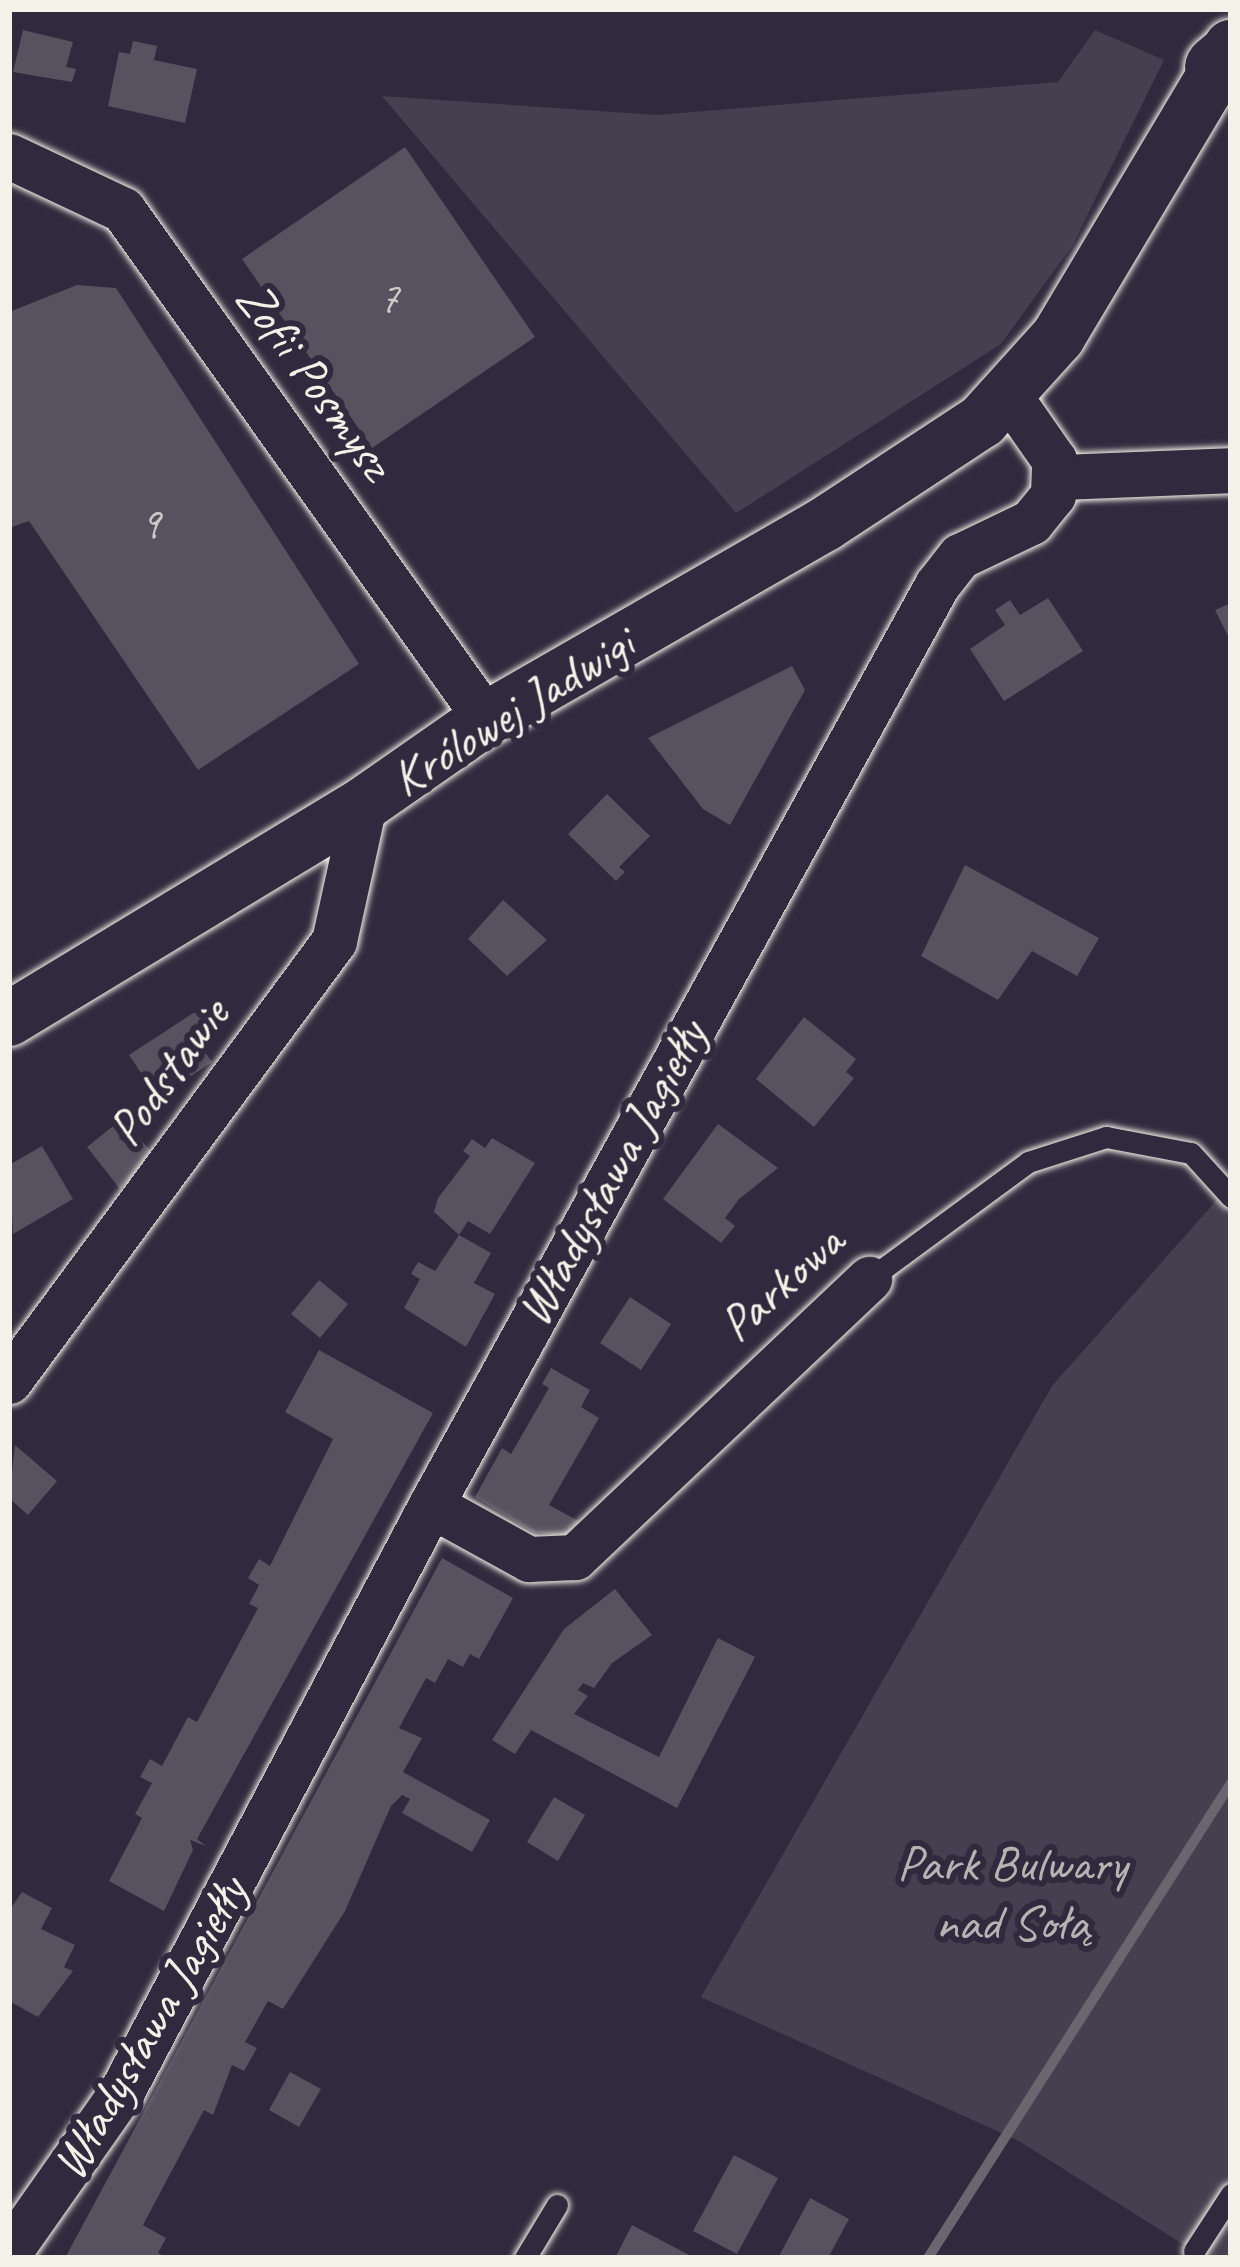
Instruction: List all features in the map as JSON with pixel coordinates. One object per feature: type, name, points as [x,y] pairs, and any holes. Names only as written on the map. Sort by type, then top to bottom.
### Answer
[{"type":"street","points":[[1226,45],[1058,337],[1010,397],[1059,477],[1231,470]]},
{"type":"street","name":"Zofii Posmysz","points":[[9,156],[123,210],[486,719]]},
{"type":"street","name":"Królowej Jadwigi","points":[[9,1019],[364,805],[486,719],[825,524],[1010,397]]},
{"type":"street","name":"Władysława Jagiełły","points":[[9,2252],[122,2091],[431,1505],[937,585],[960,556],[1031,522],[1059,477]]},
{"type":"street","name":"Podstawie","points":[[9,1381],[334,940],[364,805]]},
{"type":"street","name":"Parkowa","points":[[431,1505],[529,1559],[574,1557],[868,1279]]},
{"type":"lane","name":"Parkowa","points":[[868,1279],[1028,1162],[1106,1137],[1191,1153],[1231,1197]]},
{"type":"lane","points":[[1194,2252],[1231,2194]]},
{"type":"lane","points":[[525,2258],[557,2205]]},
{"type":"green space","points":[[1095,30],[1164,60],[1072,246],[1001,344],[736,513],[382,96],[657,115],[1058,82]]},
{"type":"green space","name":"Park Bulwary nad Sołą","points":[[1231,1184],[1231,2258],[1205,2258],[1019,2141],[701,1997],[1052,1386]]},
{"type":"building","points":[[23,30],[73,42],[66,67],[76,69],[72,82],[13,72]]},
{"type":"building","points":[[133,41],[157,46],[154,60],[197,69],[185,123],[108,106],[119,52],[130,54]]},
{"type":"building","points":[[405,147],[535,337],[372,448],[242,259]]},
{"type":"building","points":[[77,285],[116,288],[359,664],[198,770],[29,521],[9,528],[9,312]]},
{"type":"building","points":[[1048,598],[1083,651],[1004,701],[970,649],[1005,625],[995,610],[1010,600],[1020,615]]},
{"type":"building","points":[[1231,603],[1231,642],[1215,610]]},
{"type":"building","points":[[792,666],[805,690],[730,825],[703,809],[648,738]]},
{"type":"building","points":[[607,794],[650,836],[619,867],[625,872],[616,881],[568,834]]},
{"type":"building","points":[[965,865],[1099,938],[1077,976],[1032,951],[998,1000],[921,956]]},
{"type":"building","points":[[503,900],[547,940],[507,976],[468,939]]},
{"type":"building","points":[[201,1008],[219,1034],[201,1047],[212,1062],[158,1098],[129,1055]]},
{"type":"building","points":[[804,1017],[856,1059],[846,1072],[854,1078],[814,1127],[756,1079]]},
{"type":"building","points":[[122,1119],[158,1159],[120,1189],[87,1147]]},
{"type":"building","points":[[718,1124],[778,1168],[739,1199],[725,1218],[735,1226],[721,1243],[663,1199]]},
{"type":"building","points":[[492,1138],[535,1163],[490,1234],[468,1221],[459,1235],[434,1212],[438,1198],[470,1156],[463,1151],[472,1139],[485,1148]]},
{"type":"building","points":[[42,1146],[73,1199],[13,1234],[9,1165]]},
{"type":"building","points":[[459,1235],[491,1253],[474,1283],[495,1294],[466,1347],[404,1308],[420,1279],[411,1274],[418,1262],[435,1271]]},
{"type":"building","points":[[319,1280],[348,1304],[320,1338],[291,1314]]},
{"type":"building","points":[[630,1297],[671,1324],[641,1370],[600,1343]]},
{"type":"building","points":[[319,1350],[433,1413],[197,1839],[206,1846],[190,1840],[193,1850],[164,1911],[109,1881],[142,1818],[135,1814],[152,1783],[140,1777],[150,1759],[162,1766],[188,1717],[197,1722],[258,1608],[249,1604],[259,1585],[248,1578],[259,1559],[270,1566],[333,1439],[285,1412]]},
{"type":"building","points":[[551,1368],[590,1390],[581,1407],[599,1418],[549,1505],[580,1522],[565,1536],[533,1532],[475,1497],[502,1448],[511,1454],[549,1388],[542,1384]]},
{"type":"building","points":[[15,1445],[57,1481],[28,1515],[9,1498]]},
{"type":"building","points":[[442,1558],[513,1598],[479,1659],[470,1654],[463,1667],[448,1659],[435,1683],[426,1678],[399,1728],[422,1738],[403,1772],[490,1820],[472,1852],[402,1813],[410,1799],[402,1795],[391,1806],[345,1911],[283,2009],[268,2001],[245,2042],[257,2048],[244,2071],[232,2065],[213,2115],[204,2110],[143,2225],[166,2238],[158,2253],[168,2258],[65,2258]]},
{"type":"building","points":[[615,1589],[652,1635],[612,1663],[594,1688],[583,1683],[578,1690],[588,1696],[574,1714],[659,1757],[718,1638],[755,1657],[677,1808],[531,1730],[515,1754],[492,1740],[564,1629]]},
{"type":"building","points":[[554,1797],[585,1815],[558,1861],[527,1842]]},
{"type":"building","points":[[22,1892],[52,1908],[41,1929],[75,1945],[64,1967],[73,1971],[38,2017],[9,2001],[9,1911]]},
{"type":"building","points":[[290,2072],[321,2089],[299,2127],[269,2110]]},
{"type":"building","points":[[734,2155],[778,2178],[737,2254],[693,2231]]},
{"type":"building","points":[[810,2198],[849,2219],[828,2258],[778,2258]]},
{"type":"building","points":[[632,2225],[695,2258],[615,2258]]},
{"type":"waterway","points":[[928,2258],[1231,1783]]}]
